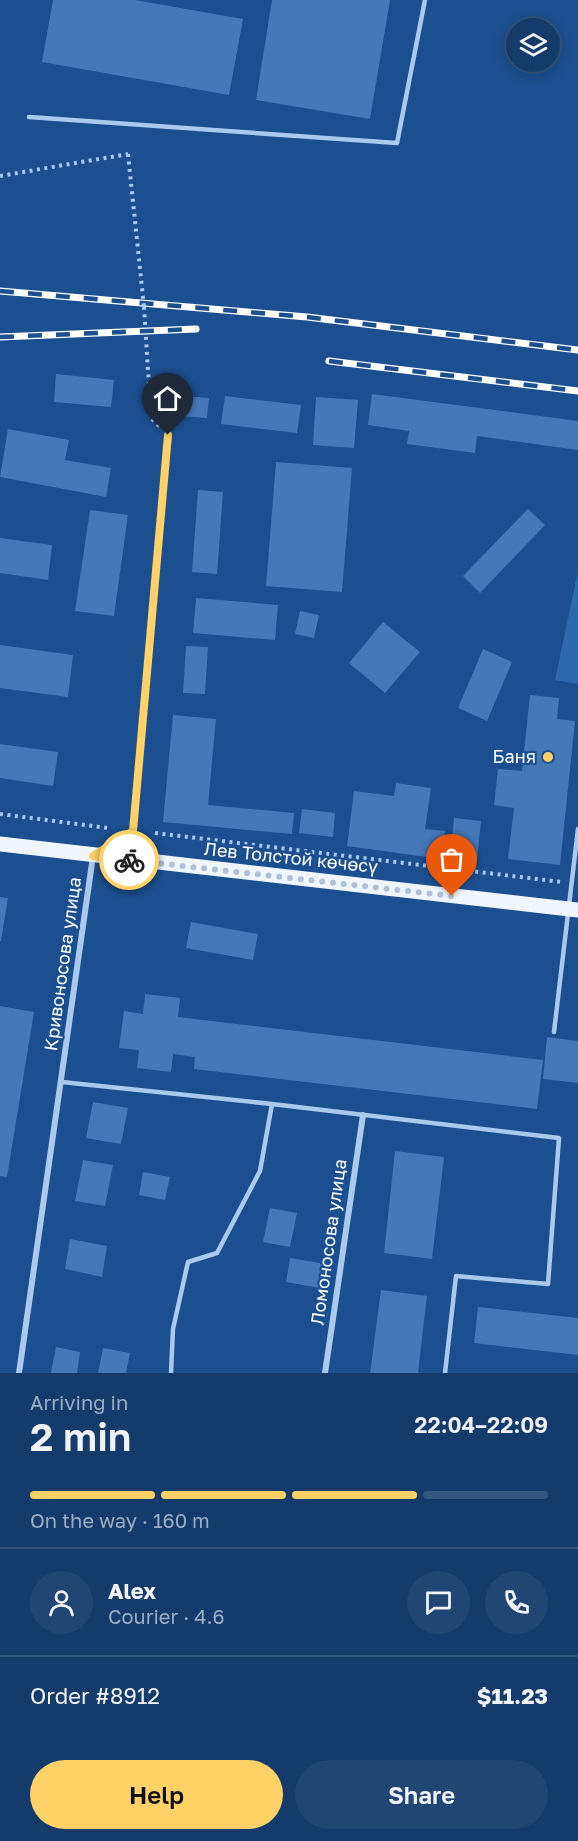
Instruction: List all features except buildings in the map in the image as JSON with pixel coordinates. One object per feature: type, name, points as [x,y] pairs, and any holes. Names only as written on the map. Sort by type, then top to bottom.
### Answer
[{"type":"main road","name":"Лев Толстой көчөсү","points":[[0,844],[573,910]]},
{"type":"street","name":"Кривоносова улица","points":[[19,1373],[93,856],[133,831],[168,435]]},
{"type":"street","name":"Ломоносова улица","points":[[325,1373],[363,1115]]},
{"type":"lane","points":[[29,117],[397,143],[425,0]]},
{"type":"lane","points":[[554,1032],[573,910],[572,883],[578,829]]},
{"type":"lane","points":[[62,1082],[559,1138],[548,1284],[456,1276],[445,1373]]},
{"type":"lane","points":[[171,1373],[173,1329],[188,1262],[217,1253],[240,1212],[260,1171],[272,1104]]},
{"type":"path","points":[[0,176],[45,166],[128,154],[144,307],[151,418]]},
{"type":"path","points":[[0,814],[108,828]]},
{"type":"path","points":[[154,833],[572,883]]},
{"type":"shaded area","points":[[578,571],[578,684],[555,680]]},
{"type":"railway","points":[[0,291],[307,317],[578,350]]},
{"type":"railway","points":[[0,337],[196,329]]},
{"type":"railway","points":[[329,361],[578,391]]},
{"type":"way so far","points":[[129,860],[452,896]]},
{"type":"place","name":"Баня","points":[[548,757]]},
{"type":"route","points":[[129,860],[93,856],[133,831],[168,435]]}]
